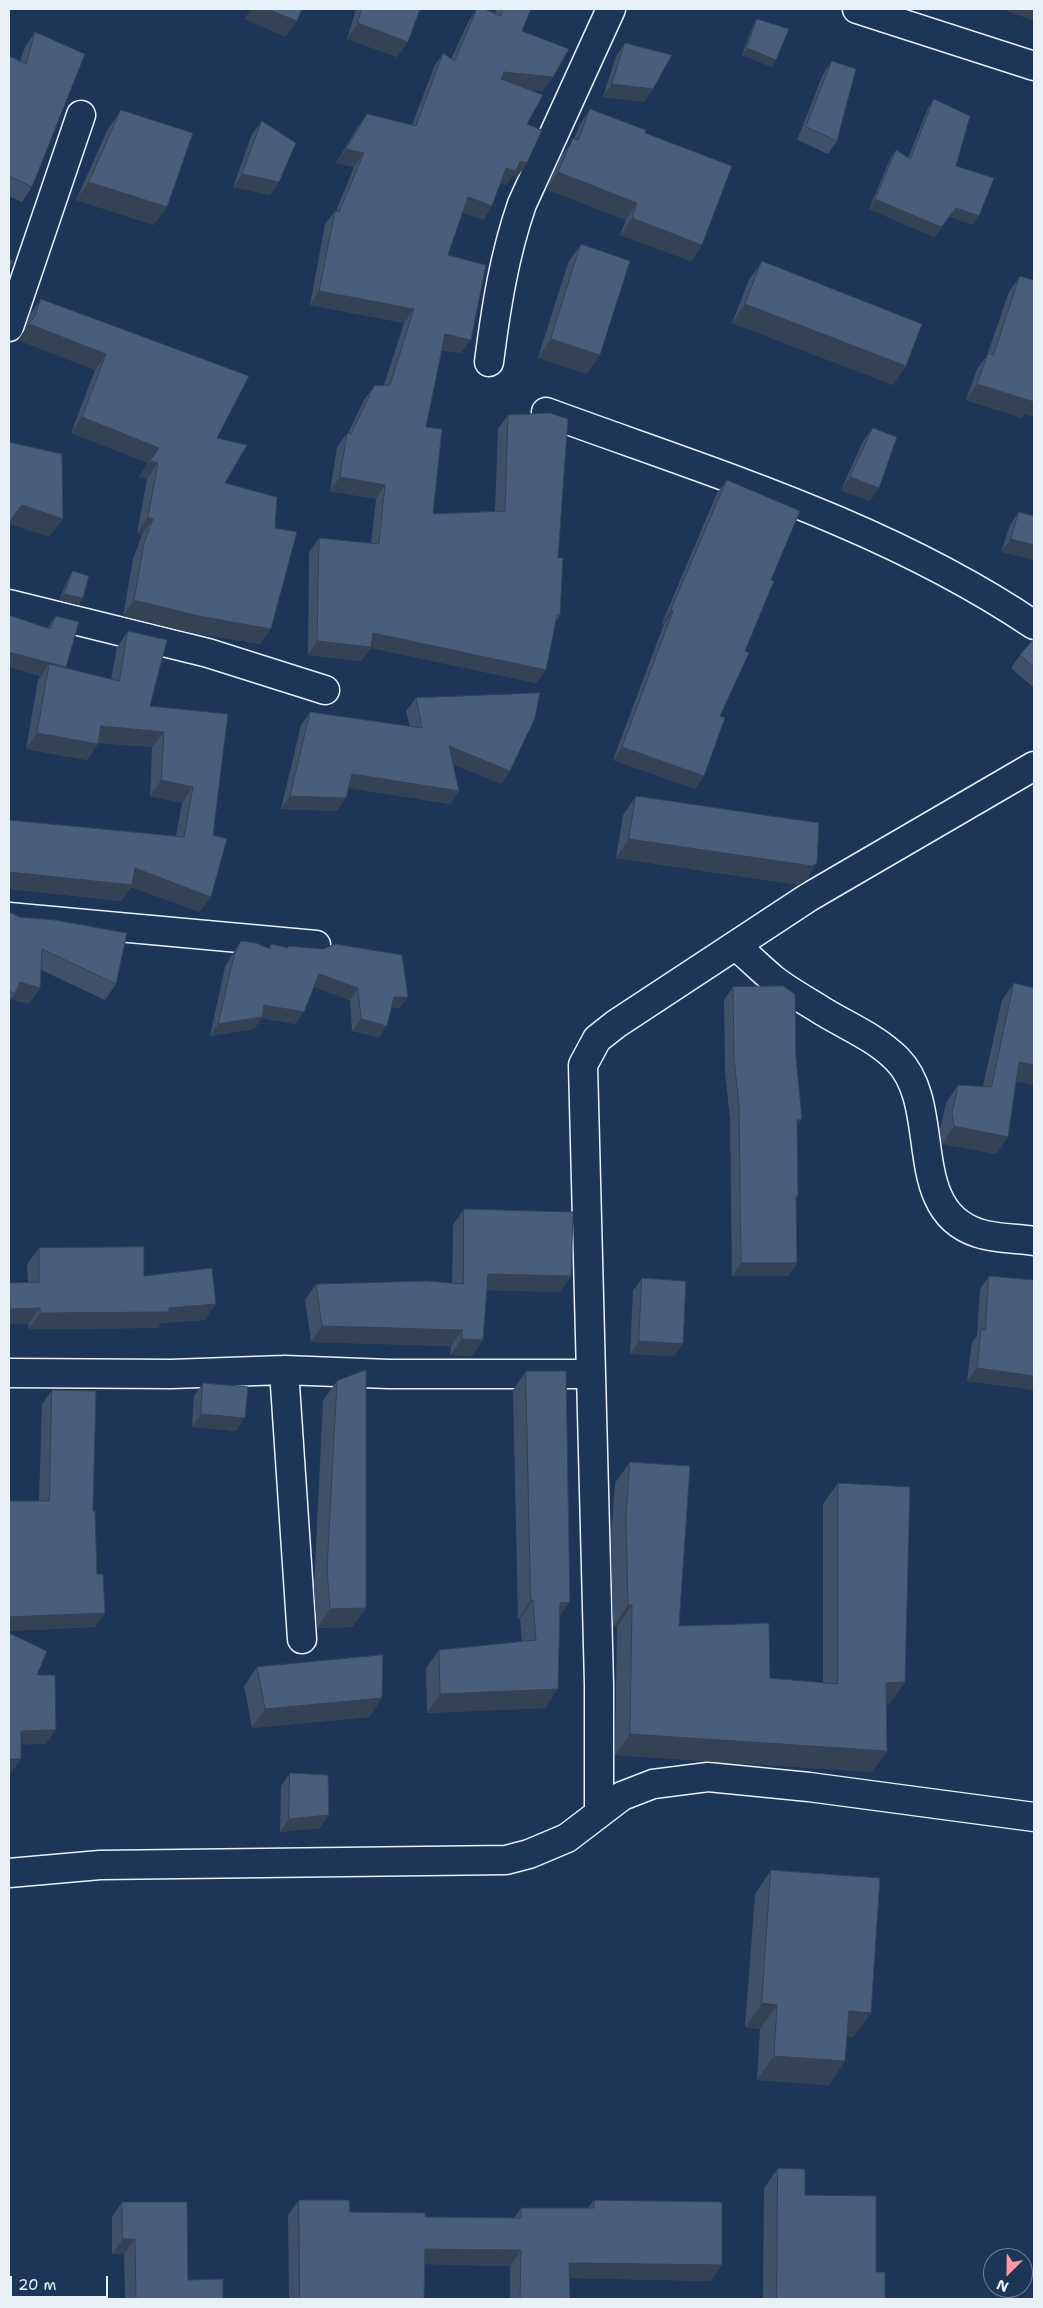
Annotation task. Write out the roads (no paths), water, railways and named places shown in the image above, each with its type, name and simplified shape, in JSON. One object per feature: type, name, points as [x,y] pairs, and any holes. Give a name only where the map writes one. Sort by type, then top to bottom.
[{"type":"street","points":[[489,362],[497,296],[512,233],[522,204],[611,9]]},
{"type":"street","points":[[857,9],[1034,66]]},
{"type":"street","points":[[9,327],[81,115]]},
{"type":"street","points":[[546,412],[805,507],[864,531],[998,601],[1034,625]]},
{"type":"street","points":[[9,604],[208,654],[325,690]]},
{"type":"street","points":[[599,1812],[599,1684],[583,1065],[597,1039],[616,1024],[808,897],[1034,766]]},
{"type":"street","points":[[9,917],[316,945]]},
{"type":"street","points":[[736,946],[774,980],[862,1033],[899,1060],[913,1083],[923,1118],[931,1173],[946,1213],[961,1225],[978,1234],[1034,1241]]},
{"type":"street","points":[[9,1373],[171,1374],[284,1370],[398,1374],[591,1374]]},
{"type":"street","points":[[284,1370],[302,1638]]},
{"type":"street","points":[[9,1873],[100,1865],[506,1860],[529,1854],[567,1838],[622,1796],[653,1784],[708,1777],[808,1787],[1034,1817]]}]
